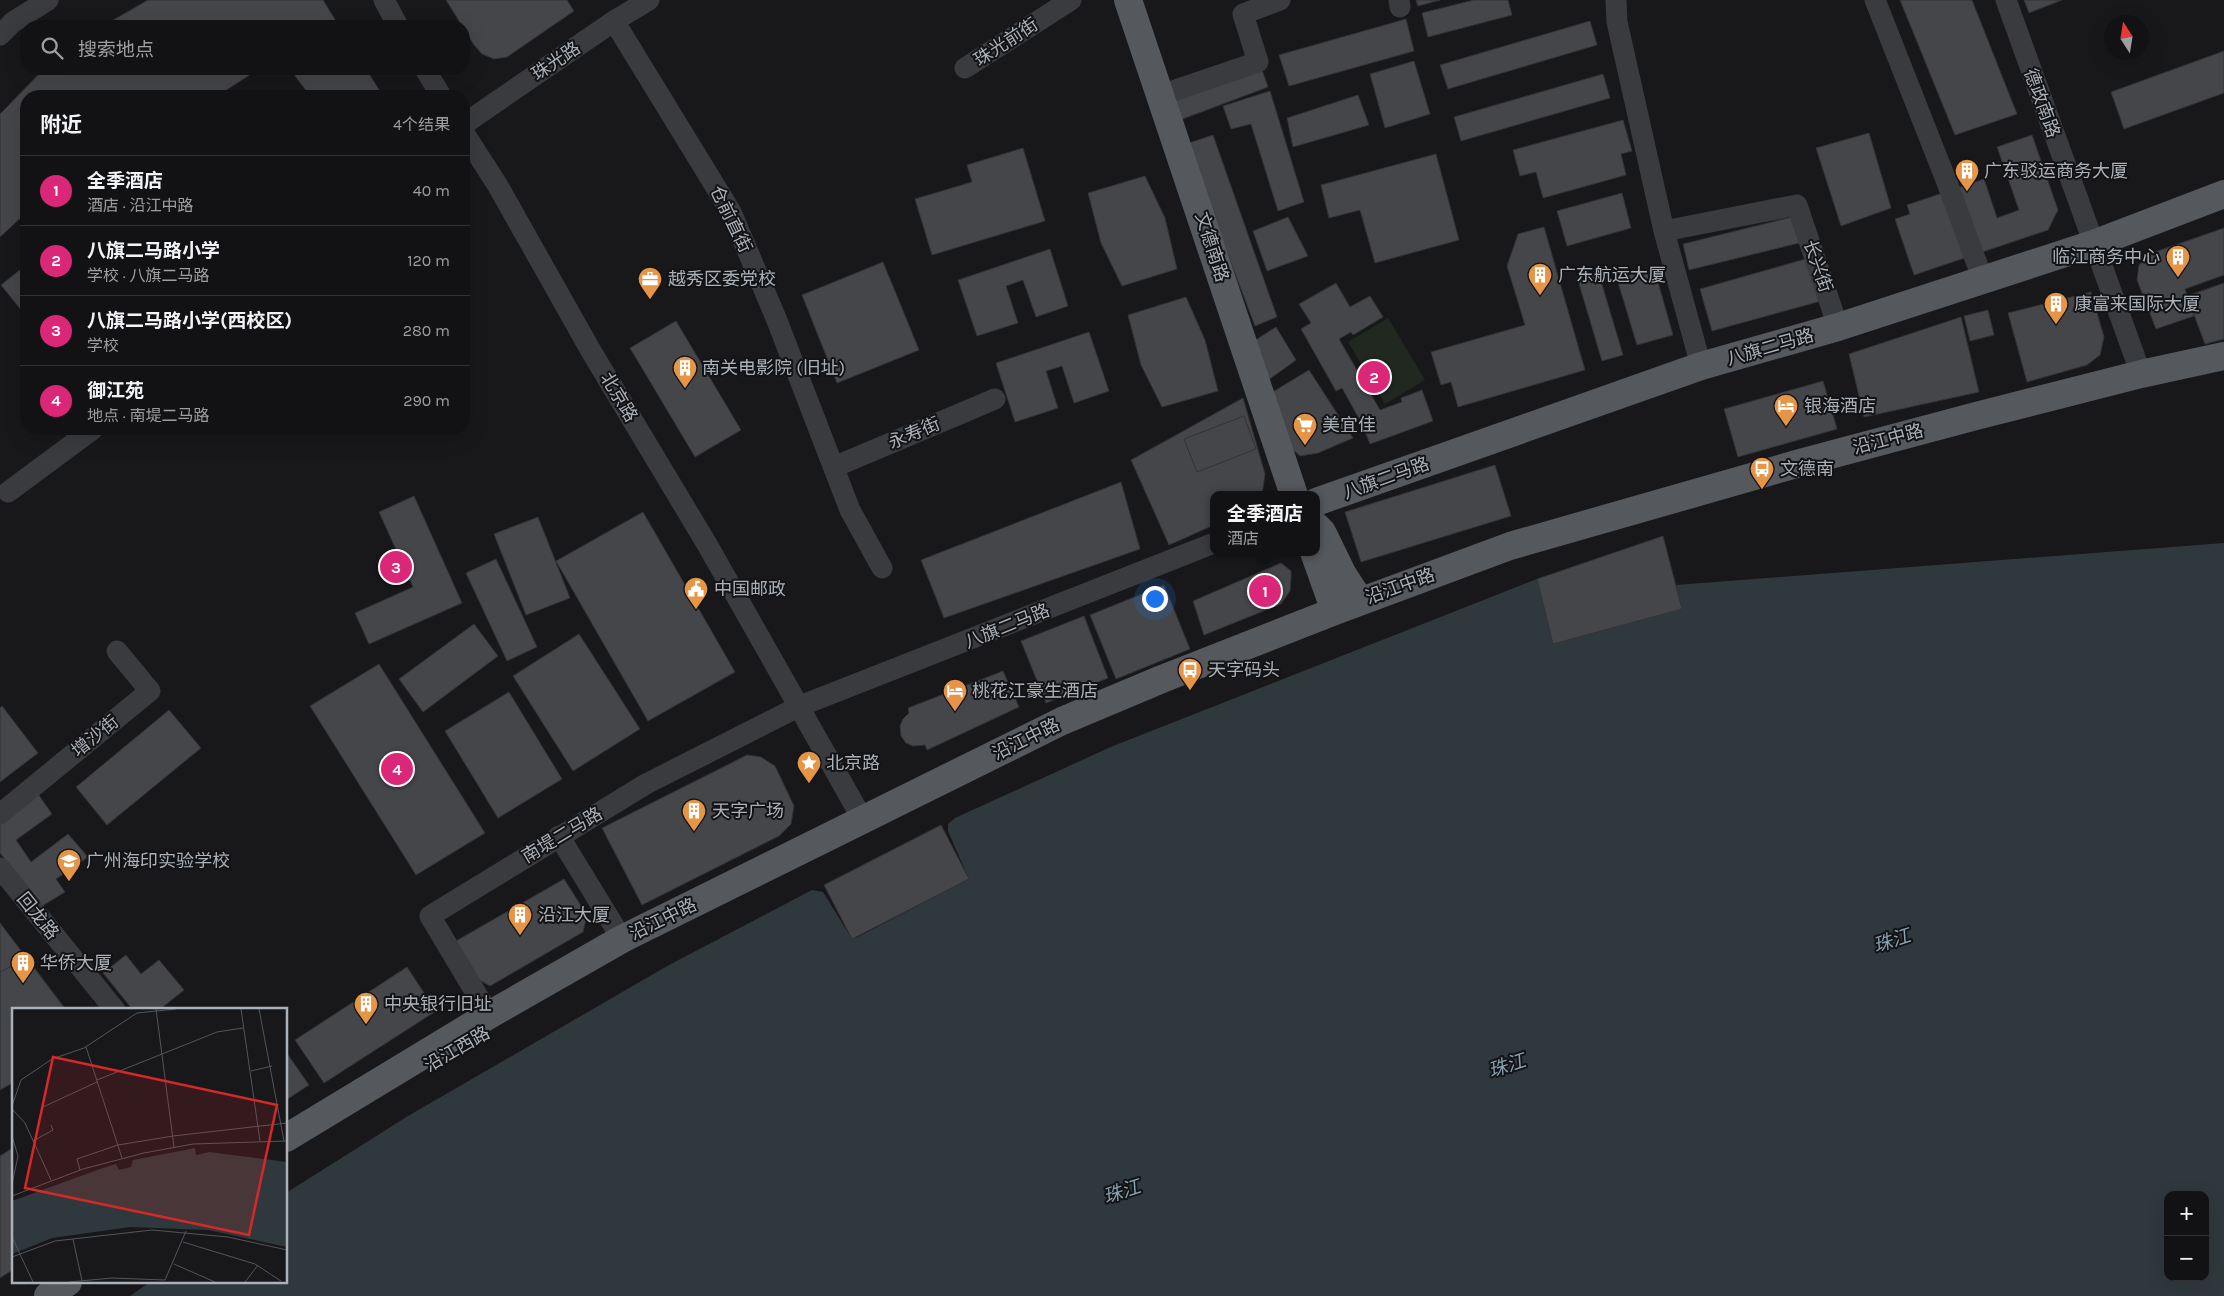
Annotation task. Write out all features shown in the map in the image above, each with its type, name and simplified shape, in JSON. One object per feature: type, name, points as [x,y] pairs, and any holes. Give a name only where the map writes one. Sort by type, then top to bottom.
[{"type":"main road","name":"文德南路","points":[[1128,0],[1293,491]]},
{"type":"main road","name":"八旗二马路","points":[[1320,501],[1701,366],[1838,327],[2093,244],[2224,194]]},
{"type":"main road","name":"沿江中路","points":[[626,945],[863,820],[1062,721],[1360,601],[1510,546],[1800,463],[2141,374],[2224,356]]},
{"type":"main road","points":[[1320,530],[1342,573],[1360,601]]},
{"type":"main road","points":[[1315,556],[1334,611]]},
{"type":"main road","name":"沿江西路","points":[[288,1137],[489,1015],[626,945]]},
{"type":"main road","name":"沿江西路","points":[[288,1151],[499,1025],[626,945]]},
{"type":"main road","points":[[48,1296],[65,1284]]},
{"type":"main road","points":[[70,1296],[87,1284]]},
{"type":"street","points":[[0,15],[22,0]]},
{"type":"street","points":[[0,35],[13,22],[48,0]]},
{"type":"street","points":[[384,0],[395,20]]},
{"type":"street","name":"珠光路","points":[[470,120],[649,0]]},
{"type":"street","name":"珠光前街","points":[[965,68],[1072,0]]},
{"type":"street","points":[[1161,95],[1258,62],[1244,14],[1280,0]]},
{"type":"street","points":[[1616,0],[1617,22],[1664,231],[1701,366]]},
{"type":"street","points":[[1875,0],[1948,184],[1983,280]]},
{"type":"street","name":"德政南路","points":[[2006,0],[2141,374]]},
{"type":"street","name":"仓前直街","points":[[614,22],[731,212],[850,510],[882,568]]},
{"type":"street","points":[[428,75],[437,90]]},
{"type":"street","name":"北京路","points":[[470,151],[800,706],[863,820]]},
{"type":"street","name":"长兴街","points":[[1664,231],[1797,204],[1838,327]]},
{"type":"street","name":"永寿街","points":[[834,467],[995,399]]},
{"type":"street","points":[[8,492],[85,435]]},
{"type":"street","name":"八旗二马路","points":[[800,706],[1210,545]]},
{"type":"street","name":"增沙街","points":[[0,814],[150,691],[117,651]]},
{"type":"street","name":"南堤二马路","points":[[489,1015],[430,916],[646,784],[800,706]]},
{"type":"street","points":[[559,836],[626,945]]},
{"type":"street","name":"回龙路","points":[[0,868],[113,1008]]},
{"type":"shaded area","points":[[1388,318],[1425,380],[1385,404],[1348,342]]},
{"type":"water","name":"珠江","points":[[2224,543],[2224,1296],[130,1296],[147,1284],[288,1284],[288,1192],[408,1116],[669,965],[812,890],[823,892],[852,939],[969,879],[948,831],[948,824],[955,818],[1113,746],[1537,579],[1553,643],[1681,608],[1676,585]]},
{"type":"building","points":[[148,0],[323,0],[335,20],[113,20]]},
{"type":"building","points":[[446,0],[567,0],[574,11],[507,57],[494,59],[482,54],[470,39],[470,20],[458,20]]},
{"type":"building","points":[[1416,0],[1440,0],[1418,6]]},
{"type":"building","points":[[1474,0],[1508,0],[1512,15],[1428,37],[1422,13]]},
{"type":"building","points":[[1900,0],[1972,0],[2017,114],[1955,135]]},
{"type":"building","points":[[2024,0],[2062,0],[2029,13]]},
{"type":"building","points":[[1406,19],[1414,51],[1289,86],[1279,55]]},
{"type":"building","points":[[1590,21],[1597,45],[1448,89],[1440,65]]},
{"type":"building","points":[[2224,51],[2224,93],[2124,129],[2111,92]]},
{"type":"building","points":[[1414,61],[1430,114],[1385,128],[1370,74]]},
{"type":"building","points":[[1260,64],[1268,87],[1180,120],[1171,97]]},
{"type":"building","points":[[1603,74],[1610,98],[1461,141],[1454,117]]},
{"type":"building","points":[[38,75],[250,75],[226,90],[23,90]]},
{"type":"building","points":[[294,75],[370,75],[379,90],[306,90]]},
{"type":"building","points":[[1270,91],[1304,202],[1278,211],[1251,124],[1231,129],[1223,106]]},
{"type":"building","points":[[20,94],[20,219],[0,237],[0,114]]},
{"type":"building","points":[[1358,95],[1369,125],[1293,147],[1287,118]]},
{"type":"building","points":[[1623,120],[1632,151],[1621,154],[1626,175],[1543,198],[1536,172],[1520,176],[1513,150]]},
{"type":"building","points":[[1869,133],[1891,208],[1841,226],[1816,148]]},
{"type":"building","points":[[1213,135],[1277,317],[1255,326],[1186,144]]},
{"type":"building","name":"广东驳运商务大厦","points":[[2032,135],[2058,210],[2048,230],[1914,275],[1895,219],[1910,214],[1907,205],[1984,179],[1997,218],[2019,210],[1997,147]]},
{"type":"building","points":[[1023,148],[1045,221],[932,255],[915,199],[972,182],[967,165]]},
{"type":"building","points":[[1436,154],[1459,240],[1375,263],[1360,210],[1329,218],[1321,185]]},
{"type":"building","points":[[1145,176],[1165,218],[1177,269],[1122,286],[1101,243],[1088,193]]},
{"type":"building","points":[[1622,193],[1631,228],[1567,246],[1557,211]]},
{"type":"building","points":[[1796,216],[1803,242],[1689,270],[1683,244]]},
{"type":"building","points":[[1288,217],[1308,256],[1267,271],[1253,231]]},
{"type":"building","name":"广东航运大厦","points":[[1544,227],[1585,370],[1458,407],[1451,382],[1441,385],[1431,352],[1525,325],[1507,266],[1518,234]]},
{"type":"building","name":"临江商务中心","points":[[2224,228],[2224,275],[2185,289],[2194,316],[2156,329],[2137,280],[2139,265],[2155,252]]},
{"type":"building","points":[[1050,249],[1068,306],[1036,317],[1023,280],[1006,286],[1018,323],[977,336],[958,280]]},
{"type":"building","points":[[1809,258],[1821,301],[1712,331],[1700,289]]},
{"type":"building","points":[[883,262],[919,350],[837,383],[802,295]]},
{"type":"building","points":[[1654,268],[1673,335],[1637,345],[1617,279]]},
{"type":"building","points":[[20,270],[20,309],[1,285]]},
{"type":"building","points":[[1598,271],[1623,355],[1602,361],[1577,277]]},
{"type":"building","points":[[1336,283],[1350,307],[1370,296],[1383,317],[1353,335],[1351,332],[1339,339],[1380,410],[1402,402],[1401,398],[1422,390],[1433,421],[1370,444],[1362,424],[1342,388],[1336,391],[1301,329],[1311,323],[1299,304]]},
{"type":"building","points":[[2224,283],[2224,339],[2205,344],[2187,296]]},
{"type":"building","name":"康富来国际大厦","points":[[2091,292],[2104,337],[2100,355],[2087,365],[2027,382],[2008,313]]},
{"type":"building","points":[[1186,297],[1205,340],[1218,391],[1162,407],[1141,365],[1128,315]]},
{"type":"building","points":[[1988,310],[1994,335],[1970,341],[1964,316]]},
{"type":"building","points":[[1961,317],[1979,392],[1864,417],[1849,354]]},
{"type":"building","name":"南关电影院 (旧址)","points":[[676,321],[741,430],[695,457],[630,348]]},
{"type":"building","points":[[1276,327],[1296,360],[1267,381],[1251,343]]},
{"type":"building","points":[[1089,332],[1109,391],[1074,403],[1062,366],[1046,371],[1058,408],[1015,422],[996,363]]},
{"type":"building","points":[[1309,370],[1353,438],[1318,453],[1300,456],[1286,444],[1271,393]]},
{"type":"building","points":[[1823,381],[1837,429],[1738,457],[1724,409]]},
{"type":"building","points":[[1243,398],[1265,474],[1263,491],[1210,491],[1210,527],[1169,545],[1131,460]]},
{"type":"building","points":[[1244,416],[1256,449],[1197,472],[1184,439]]},
{"type":"building","points":[[1495,465],[1511,516],[1361,562],[1345,512]]},
{"type":"building","points":[[1121,482],[1140,549],[944,618],[921,560]]},
{"type":"building","points":[[414,496],[462,603],[369,644],[355,613],[413,587],[379,512]]},
{"type":"building","points":[[643,512],[735,672],[648,721],[556,561]]},
{"type":"building","points":[[538,517],[570,598],[526,615],[494,534]]},
{"type":"building","points":[[1663,536],[1682,609],[1553,644],[1537,579]]},
{"type":"building","points":[[496,559],[537,647],[507,661],[466,573]]},
{"type":"building","points":[[1281,563],[1291,571],[1291,578],[1290,591],[1281,604],[1204,635],[1193,601]]},
{"type":"building","points":[[1164,585],[1190,649],[1116,679],[1090,615]]},
{"type":"building","points":[[1084,616],[1108,678],[1046,703],[1021,641]]},
{"type":"building","points":[[474,624],[498,656],[423,712],[399,679]]},
{"type":"building","points":[[579,634],[640,729],[573,771],[513,676]]},
{"type":"building","points":[[379,664],[485,833],[416,875],[310,706]]},
{"type":"building","points":[[1003,671],[1019,707],[927,750],[925,745],[913,746],[906,743],[901,736],[900,726],[903,719],[909,713],[908,708]]},
{"type":"building","points":[[509,692],[562,779],[498,818],[445,731]]},
{"type":"building","points":[[2,706],[38,753],[0,782],[0,708]]},
{"type":"building","points":[[169,710],[201,748],[107,825],[76,787]]},
{"type":"building","name":"天字广场","points":[[747,755],[761,757],[775,766],[794,806],[791,824],[779,836],[642,905],[602,828]]},
{"type":"building","points":[[38,794],[52,814],[16,840],[31,862],[68,834],[88,857],[56,879],[65,892],[42,906],[0,853],[0,822]]},
{"type":"building","points":[[941,825],[969,879],[852,939],[824,885]]},
{"type":"building","name":"沿江大厦","points":[[564,879],[587,915],[583,932],[490,986],[476,978],[456,941]]},
{"type":"building","name":"华侨大厦","points":[[0,923],[64,1008],[12,1008],[12,1083],[0,1090]]},
{"type":"building","points":[[126,955],[141,974],[159,960],[184,990],[162,1008],[131,1008],[103,973]]},
{"type":"building","name":"华侨大厦","points":[[27,958],[64,1008],[12,1008],[12,1083],[0,1090],[0,972]]},
{"type":"building","name":"中央银行旧址","points":[[407,967],[436,1011],[324,1083],[295,1040]]},
{"type":"building","points":[[288,1055],[309,1085],[288,1099]]},
{"type":"building","points":[[12,1148],[12,1270],[0,1278],[0,1156]]},
{"type":"place","name":"广东驳运商务大厦","points":[[1967,192]]},
{"type":"place","name":"临江商务中心","points":[[2178,278]]},
{"type":"place","name":"广东航运大厦","points":[[1540,296]]},
{"type":"place","name":"越秀区委党校","points":[[650,300]]},
{"type":"place","name":"康富来国际大厦","points":[[2056,325]]},
{"type":"place","name":"八旗二马路小学","points":[[1374,377]]},
{"type":"place","name":"南关电影院 (旧址)","points":[[685,389]]},
{"type":"place","name":"银海酒店","points":[[1786,427]]},
{"type":"place","name":"美宜佳","points":[[1305,446]]},
{"type":"place","name":"文德南","points":[[1762,490]]},
{"type":"place","name":"八旗二马路小学(西校区)","points":[[396,567]]},
{"type":"place","name":"全季酒店","points":[[1265,591]]},
{"type":"place","name":"中国邮政","points":[[696,610]]},
{"type":"place","name":"天字码头","points":[[1190,691]]},
{"type":"place","name":"桃花江豪生酒店","points":[[955,712]]},
{"type":"place","name":"御江苑","points":[[397,769]]},
{"type":"place","name":"北京路","points":[[809,784]]},
{"type":"place","name":"天字广场","points":[[694,832]]},
{"type":"place","name":"广州海印实验学校","points":[[69,882]]},
{"type":"place","name":"沿江大厦","points":[[520,936]]},
{"type":"place","name":"华侨大厦","points":[[23,984]]},
{"type":"place","name":"中央银行旧址","points":[[366,1025]]}]
